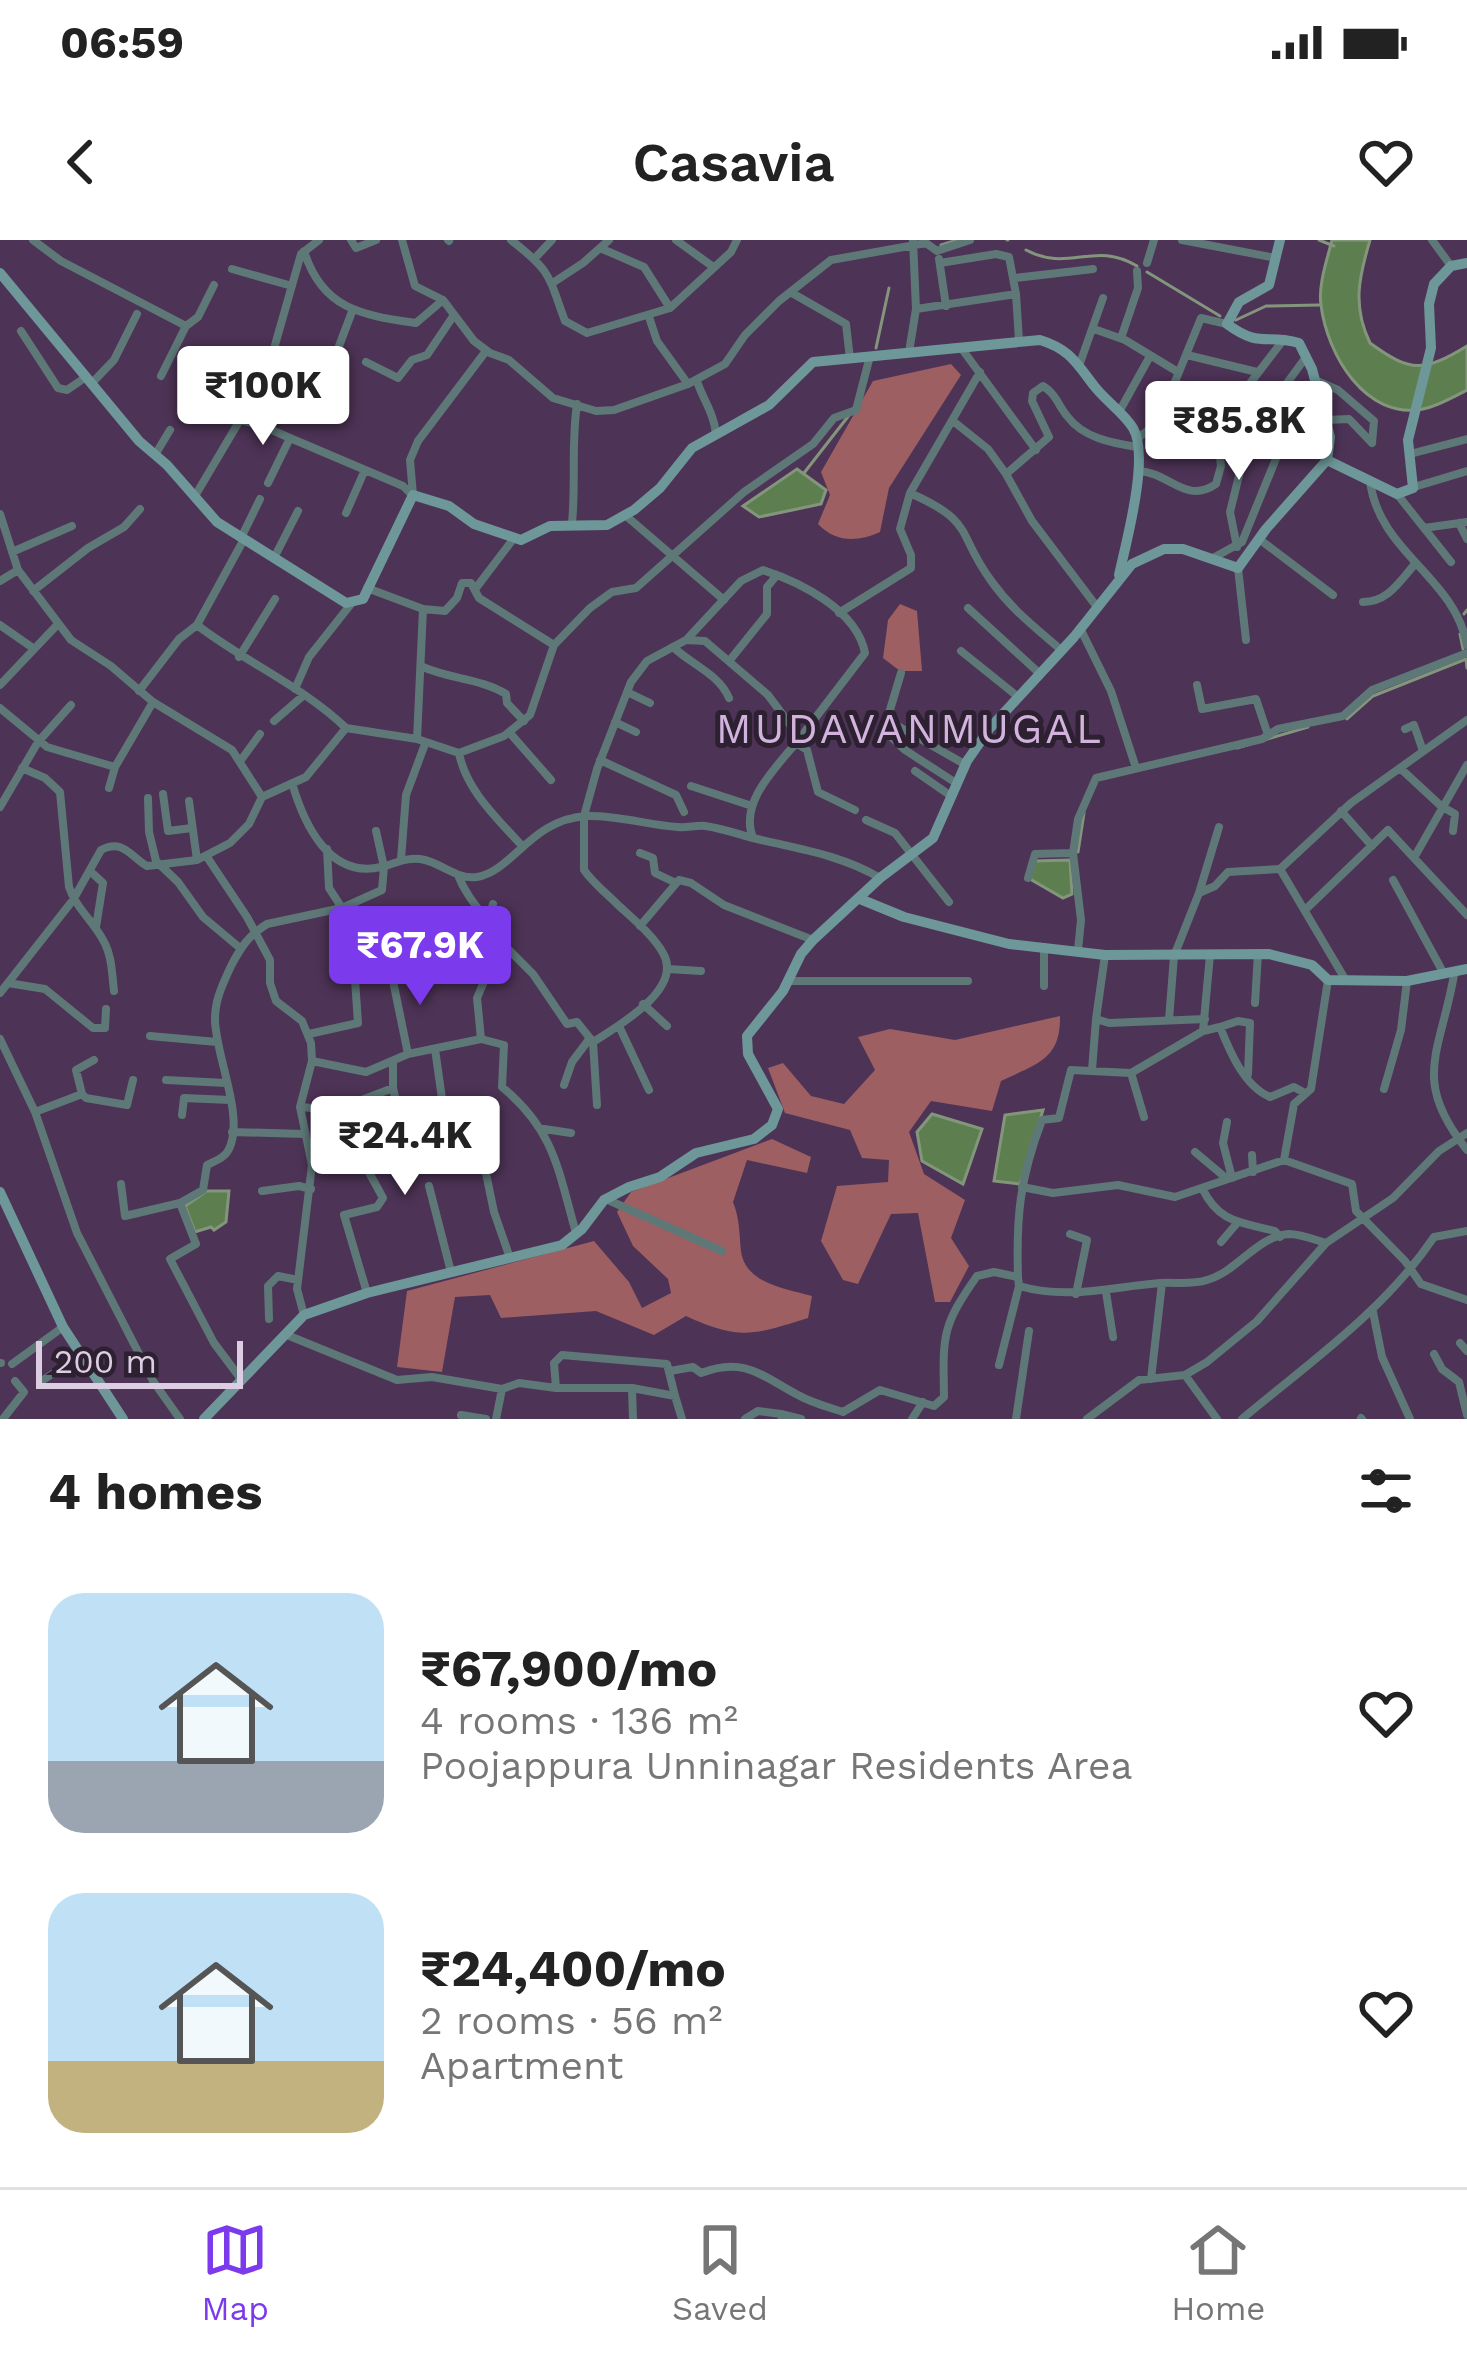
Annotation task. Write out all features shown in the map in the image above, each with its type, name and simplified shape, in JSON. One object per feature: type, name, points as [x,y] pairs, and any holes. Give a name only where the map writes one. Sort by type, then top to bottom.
[{"type":"street","points":[[33,240],[61,261],[186,326]]},
{"type":"street","points":[[319,240],[304,251],[271,355],[274,362],[324,386],[353,309]]},
{"type":"street","points":[[351,240],[356,248],[376,240]]},
{"type":"street","points":[[402,240],[416,286],[443,300],[486,350],[509,360],[553,398],[596,411],[614,410],[692,382],[734,356],[745,335],[831,260],[926,243],[937,251],[946,306]]},
{"type":"street","points":[[511,240],[536,257],[554,282],[565,321],[587,333],[670,308],[731,252],[737,240]]},
{"type":"street","points":[[536,257],[552,240]]},
{"type":"street","points":[[554,282],[609,240]]},
{"type":"street","points":[[676,240],[712,266]]},
{"type":"street","points":[[937,251],[970,240]]},
{"type":"street","points":[[1147,263],[1151,240]]},
{"type":"street","points":[[1182,240],[1277,259]]},
{"type":"street","points":[[1226,324],[1238,302],[1269,285],[1280,240]]},
{"type":"street","points":[[1432,240],[1451,266]]},
{"type":"street","points":[[909,353],[916,309],[912,244]]},
{"type":"street","points":[[600,248],[644,267],[670,308]]},
{"type":"street","points":[[304,251],[321,290],[353,309],[416,323],[443,300]]},
{"type":"street","points":[[940,263],[1004,255],[1011,259],[1019,341]]},
{"type":"street","points":[[1413,488],[1408,440],[1431,348],[1429,304],[1434,284],[1451,266],[1467,263]]},
{"type":"street","points":[[232,269],[292,286]]},
{"type":"street","points":[[1015,278],[1094,269]]},
{"type":"street","points":[[1120,338],[1138,288],[1137,271]]},
{"type":"street","points":[[0,273],[139,441],[195,498],[241,540],[351,604],[359,603],[412,495],[410,460],[418,441],[486,350]]},
{"type":"street","points":[[161,376],[214,285]]},
{"type":"street","points":[[792,292],[847,324],[850,361]]},
{"type":"street","points":[[916,309],[1016,294]]},
{"type":"street","points":[[1080,363],[1103,298]]},
{"type":"street","points":[[21,331],[58,388],[68,390],[114,360],[137,314]]},
{"type":"street","points":[[366,362],[398,378],[412,360],[427,355],[454,315]]},
{"type":"street","points":[[650,317],[657,341],[713,416],[716,434]]},
{"type":"street","points":[[1158,422],[1201,318],[1226,324],[1256,341],[1299,343],[1306,357],[1330,437],[1327,460],[1238,568],[1246,640]]},
{"type":"street","points":[[1094,328],[1178,372]]},
{"type":"street","points":[[1238,400],[1284,339]]},
{"type":"street","points":[[195,498],[240,420],[403,486],[412,495],[449,506],[474,524],[526,541],[550,526],[594,527],[626,515],[660,488],[692,448],[769,405],[813,362],[1040,340],[1080,363],[1134,428],[1138,491],[1118,578]]},
{"type":"street","points":[[962,349],[1036,450]]},
{"type":"street","points":[[1187,355],[1257,371]]},
{"type":"street","points":[[197,625],[239,657],[305,694],[346,728],[459,753],[524,721],[538,698],[554,645],[590,608],[612,592],[636,588],[744,492],[813,444],[834,418],[856,410],[870,356]]},
{"type":"street","points":[[1268,409],[1306,357]]},
{"type":"street","points":[[1118,413],[1149,358]]},
{"type":"street","points":[[263,426],[289,369]]},
{"type":"street","points":[[839,613],[911,568],[900,529],[910,493],[980,372]]},
{"type":"street","points":[[1315,380],[1338,390],[1374,421],[1372,442],[1349,419],[1326,420]]},
{"type":"street","points":[[1006,474],[1049,434],[1032,401],[1033,393],[1043,386],[1079,428],[1098,439],[1137,443]]},
{"type":"street","points":[[1213,558],[1237,547],[1261,502],[1285,439],[1320,394]]},
{"type":"street","points":[[1137,443],[1158,422],[1208,402],[1238,400],[1275,414],[1285,439]]},
{"type":"street","points":[[572,523],[577,404]]},
{"type":"street","points":[[952,422],[988,449],[1032,521],[1097,607]]},
{"type":"street","points":[[1136,471],[1159,474],[1187,493],[1216,484],[1219,448],[1188,440],[1158,422]]},
{"type":"street","points":[[155,455],[170,430]]},
{"type":"street","points":[[1237,547],[1230,512],[1249,435]]},
{"type":"street","points":[[268,483],[290,438]]},
{"type":"street","points":[[1409,454],[1467,439]]},
{"type":"street","points":[[1327,460],[1397,494],[1450,562]]},
{"type":"street","points":[[1397,494],[1467,471]]},
{"type":"street","points":[[346,513],[364,472]]},
{"type":"street","points":[[1078,950],[1081,920],[1072,853],[1078,819],[1096,778],[1343,716],[1372,690],[1467,649],[1463,625],[1445,594],[1379,521],[1370,482]]},
{"type":"street","points":[[910,493],[941,506],[965,530],[992,582],[1018,615],[1061,650]]},
{"type":"street","points":[[139,691],[178,639],[197,625],[260,499]]},
{"type":"street","points":[[33,591],[124,527],[140,509]]},
{"type":"street","points":[[273,559],[298,511]]},
{"type":"street","points":[[0,514],[18,571],[71,640],[152,702],[217,740],[241,760],[262,797]]},
{"type":"street","points":[[626,515],[724,599]]},
{"type":"street","points":[[1424,528],[1463,522],[1467,538]]},
{"type":"street","points":[[11,552],[71,526]]},
{"type":"street","points":[[475,589],[514,538]]},
{"type":"street","points":[[1259,539],[1334,595]]},
{"type":"street","points":[[204,1419],[304,1316],[367,1293],[562,1245],[607,1199],[660,1177],[696,1153],[754,1139],[772,1125],[778,1109],[748,1054],[747,1036],[813,940],[940,828],[965,765],[1017,696],[1132,564],[1164,550],[1190,550],[1238,568]]},
{"type":"street","points":[[1363,602],[1385,597],[1415,564]]},
{"type":"street","points":[[564,1085],[572,1062],[592,1040],[619,1026],[658,990],[668,969],[662,950],[584,870],[584,816],[600,760],[627,692],[647,661],[686,640],[741,581],[763,570],[800,582],[839,613],[861,638],[865,653],[752,806],[748,824],[753,838]]},
{"type":"street","points":[[0,580],[18,571]]},
{"type":"street","points":[[730,660],[767,614],[767,587],[777,574]]},
{"type":"street","points":[[367,588],[423,609],[446,611],[462,583],[471,583],[479,598],[554,645]]},
{"type":"street","points":[[239,657],[275,599]]},
{"type":"street","points":[[295,689],[309,657],[351,604]]},
{"type":"street","points":[[968,608],[1039,673]]},
{"type":"street","points":[[401,859],[406,795],[421,742],[423,609]]},
{"type":"street","points":[[0,685],[58,624]]},
{"type":"street","points":[[0,625],[33,648]]},
{"type":"street","points":[[1080,628],[1111,691],[1136,768]]},
{"type":"street","points":[[686,640],[705,640],[783,710],[807,750],[818,792],[855,810]]},
{"type":"street","points":[[673,647],[689,663],[722,681],[729,698]]},
{"type":"street","points":[[961,651],[1017,696]]},
{"type":"street","points":[[423,667],[449,678],[491,685],[506,694],[507,703],[524,721]]},
{"type":"street","points":[[901,673],[884,730],[934,771],[958,784]]},
{"type":"street","points":[[1197,685],[1202,709],[1256,699],[1268,735]]},
{"type":"street","points":[[627,692],[650,703]]},
{"type":"street","points":[[274,721],[305,694]]},
{"type":"street","points":[[110,788],[115,766],[152,702]]},
{"type":"street","points":[[1,801],[38,742],[70,705]]},
{"type":"street","points":[[0,707],[38,742],[115,766]]},
{"type":"street","points":[[1199,892],[1215,886],[1228,872],[1280,869],[1341,811],[1467,720]]},
{"type":"street","points":[[615,722],[636,732]]},
{"type":"street","points":[[896,724],[965,765]]},
{"type":"street","points":[[1405,729],[1414,725],[1423,752]]},
{"type":"street","points":[[4,988],[73,900],[101,850],[109,846],[127,849],[142,865],[202,859],[230,843],[249,824],[262,797],[306,777],[346,728]]},
{"type":"street","points":[[509,732],[551,780]]},
{"type":"street","points":[[241,760],[260,734]]},
{"type":"street","points":[[459,753],[474,788],[521,846]]},
{"type":"street","points":[[600,760],[676,795],[684,812]]},
{"type":"street","points":[[1415,856],[1467,764]]},
{"type":"street","points":[[22,768],[45,778],[60,792],[73,900],[108,951],[114,991]]},
{"type":"street","points":[[1400,768],[1455,814],[1453,831]]},
{"type":"street","points":[[915,771],[953,797]]},
{"type":"street","points":[[292,783],[302,817],[327,849],[356,869],[384,867],[401,859],[425,860],[476,877],[493,869],[539,830],[584,816],[703,826],[848,862],[880,878]]},
{"type":"street","points":[[691,786],[752,806]]},
{"type":"street","points":[[163,794],[168,831],[192,828]]},
{"type":"street","points":[[148,798],[149,832],[159,864],[203,916],[240,949]]},
{"type":"street","points":[[189,801],[202,859],[270,960],[270,983],[277,1000],[302,1021],[309,1034],[312,1060],[300,1107],[310,1151],[311,1189],[298,1280],[304,1316]]},
{"type":"street","points":[[1341,811],[1372,845]]},
{"type":"street","points":[[866,820],[895,832],[949,902]]},
{"type":"street","points":[[1169,1020],[1174,956],[1219,827]]},
{"type":"street","points":[[1305,910],[1388,830],[1467,916]]},
{"type":"street","points":[[121,1184],[125,1216],[179,1203],[203,1190],[207,1165],[230,1149],[230,1100],[217,1042],[216,1001],[240,949],[267,924],[342,908],[382,890],[384,867],[376,831]]},
{"type":"street","points":[[327,849],[329,888],[342,908]]},
{"type":"street","points":[[640,853],[653,858],[655,873],[676,883],[691,883],[724,905],[813,940]]},
{"type":"street","points":[[1028,878],[1035,854],[1072,853]]},
{"type":"street","points":[[1280,869],[1345,979]]},
{"type":"street","points":[[90,871],[103,883],[96,928]]},
{"type":"street","points":[[458,874],[501,941],[477,998],[481,1039]]},
{"type":"street","points":[[1393,880],[1449,975],[1432,1084],[1436,1106],[1462,1136],[1467,1150]]},
{"type":"street","points":[[640,926],[676,883]]},
{"type":"street","points":[[860,899],[1009,944],[1105,955],[1258,953],[1312,965],[1328,980],[1407,981],[1467,969]]},
{"type":"street","points":[[487,925],[493,904]]},
{"type":"street","points":[[501,941],[533,974],[559,1016],[567,1024],[577,1022],[592,1040],[597,1105]]},
{"type":"street","points":[[1044,947],[1044,986]]},
{"type":"street","points":[[1255,1003],[1258,953]]},
{"type":"street","points":[[1203,1031],[1210,954]]},
{"type":"street","points":[[1092,1070],[1105,955]]},
{"type":"street","points":[[309,1034],[358,1022],[354,964]]},
{"type":"street","points":[[668,969],[701,971]]},
{"type":"street","points":[[0,971],[4,988]]},
{"type":"street","points":[[391,971],[409,1054]]},
{"type":"street","points":[[1284,1160],[1289,1119],[1303,1092],[1311,1089],[1328,980]]},
{"type":"street","points":[[788,981],[968,982]]},
{"type":"street","points":[[1384,1089],[1401,1030],[1407,981]]},
{"type":"street","points":[[4,988],[45,989],[93,1028],[105,1028],[106,1009]]},
{"type":"street","points":[[643,1004],[667,1026]]},
{"type":"street","points":[[1096,1018],[1109,1023],[1205,1018]]},
{"type":"street","points":[[998,1365],[1019,1281],[1016,1215],[1022,1187],[1042,1120],[1060,1115],[1069,1072],[1131,1073],[1203,1031],[1238,1021],[1250,1023],[1247,1076]]},
{"type":"street","points":[[619,1026],[650,1090]]},
{"type":"street","points":[[1220,1027],[1254,1089],[1264,1096],[1294,1087],[1303,1092]]},
{"type":"street","points":[[150,1036],[217,1042]]},
{"type":"street","points":[[0,1039],[35,1112],[76,1233],[153,1381],[180,1419]]},
{"type":"street","points":[[312,1060],[366,1072],[409,1054],[481,1039],[504,1046],[502,1087],[543,1129],[575,1233]]},
{"type":"street","points":[[435,1049],[448,1142],[478,1135],[494,1212],[510,1258]]},
{"type":"street","points":[[94,1060],[76,1070],[86,1098],[127,1105],[133,1081]]},
{"type":"street","points":[[393,1061],[402,1128]]},
{"type":"street","points":[[1131,1073],[1144,1117]]},
{"type":"street","points":[[166,1080],[226,1083]]},
{"type":"street","points":[[300,1107],[335,1111],[393,1088]]},
{"type":"street","points":[[35,1112],[82,1094]]},
{"type":"street","points":[[182,1115],[184,1097],[230,1100]]},
{"type":"street","points":[[335,1111],[383,1198],[377,1207],[344,1215],[367,1293]]},
{"type":"street","points":[[1228,1122],[1223,1143],[1230,1179]]},
{"type":"street","points":[[543,1129],[571,1133]]},
{"type":"street","points":[[232,1132],[304,1134]]},
{"type":"street","points":[[1088,1419],[1139,1380],[1185,1375],[1257,1321],[1307,1260],[1462,1136]]},
{"type":"street","points":[[1195,1152],[1230,1179]]},
{"type":"street","points":[[1252,1155],[1252,1172]]},
{"type":"street","points":[[1022,1187],[1053,1193],[1118,1185],[1175,1197],[1284,1160],[1352,1184],[1355,1207],[1421,1284],[1467,1300]]},
{"type":"street","points":[[429,1186],[451,1274]]},
{"type":"street","points":[[1202,1188],[1213,1210],[1275,1231],[1280,1237]]},
{"type":"street","points":[[262,1191],[311,1189]]},
{"type":"street","points":[[607,1199],[722,1251]]},
{"type":"street","points":[[2,1200],[63,1327],[119,1417]]},
{"type":"street","points":[[179,1203],[196,1244],[170,1259],[172,1266],[214,1343],[242,1381]]},
{"type":"street","points":[[1221,1242],[1238,1222]]},
{"type":"street","points":[[1242,1419],[1373,1312],[1434,1237],[1467,1231]]},
{"type":"street","points":[[1070,1234],[1087,1240],[1076,1294]]},
{"type":"street","points":[[670,1371],[692,1367],[701,1373],[717,1365],[738,1366],[843,1412],[880,1390],[934,1406],[943,1400],[943,1336],[954,1308],[976,1276],[986,1272],[1058,1295],[1106,1292],[1204,1282],[1289,1234],[1326,1243]]},
{"type":"street","points":[[269,1319],[268,1286],[278,1276],[298,1280]]},
{"type":"street","points":[[1151,1379],[1162,1283]]},
{"type":"street","points":[[1106,1292],[1113,1337]]},
{"type":"street","points":[[1373,1312],[1382,1358],[1410,1419]]},
{"type":"street","points":[[4,1363],[63,1327]]},
{"type":"street","points":[[1016,1419],[1029,1331]]},
{"type":"street","points":[[287,1335],[397,1380],[432,1377],[502,1389],[519,1383],[632,1388],[675,1396]]},
{"type":"street","points":[[1434,1354],[1442,1369],[1459,1382],[1467,1415]]},
{"type":"street","points":[[40,1382],[81,1355]]},
{"type":"street","points":[[556,1388],[554,1363],[562,1355],[667,1364],[682,1419]]},
{"type":"street","points":[[1185,1375],[1217,1419]]},
{"type":"street","points":[[4,1418],[25,1392],[15,1381]]},
{"type":"street","points":[[632,1388],[633,1419]]},
{"type":"street","points":[[496,1419],[502,1389]]},
{"type":"street","points":[[912,1419],[923,1402]]},
{"type":"street","points":[[745,1419],[758,1412],[801,1418]]},
{"type":"street","points":[[461,1415],[486,1419]]},
{"type":"shaded area","points":[[1332,240],[1370,240],[1359,292],[1370,343],[1396,360],[1418,366],[1467,346],[1467,390],[1429,408],[1402,410],[1383,404],[1352,380],[1331,343],[1321,305]]},
{"type":"shaded area","points":[[951,364],[961,375],[889,488],[880,532],[848,539],[825,530],[818,524],[830,495],[821,472],[873,381]]},
{"type":"shaded area","points":[[797,469],[826,490],[821,504],[759,517],[743,506]]},
{"type":"shaded area","points":[[900,604],[917,611],[922,671],[900,671],[883,658],[888,620]]},
{"type":"shaded area","points":[[1070,860],[1072,894],[1063,898],[1030,879],[1034,861]]},
{"type":"shaded area","points":[[1060,1016],[1051,1051],[1035,1065],[1001,1081],[992,1111],[931,1101],[909,1132],[924,1174],[965,1200],[951,1238],[969,1266],[950,1302],[935,1302],[918,1213],[891,1214],[858,1284],[843,1280],[821,1241],[837,1186],[888,1182],[889,1160],[862,1158],[850,1130],[785,1113],[768,1068],[783,1063],[811,1096],[844,1104],[875,1070],[858,1037],[890,1029],[955,1040]]},
{"type":"shaded area","points":[[1043,1110],[1020,1184],[994,1181],[1005,1115]]},
{"type":"shaded area","points":[[932,1114],[982,1129],[963,1184],[922,1161],[917,1132]]},
{"type":"shaded area","points":[[772,1139],[811,1157],[807,1173],[747,1160],[733,1202],[741,1251],[758,1277],[812,1296],[808,1318],[747,1333],[686,1316],[654,1335],[596,1311],[501,1318],[490,1295],[455,1297],[442,1372],[397,1367],[407,1291],[594,1241],[629,1282],[642,1308],[671,1293],[668,1279],[633,1246],[617,1212],[631,1192]]},
{"type":"shaded area","points":[[207,1191],[229,1191],[226,1222],[214,1230],[195,1232],[185,1206]]},
{"type":"waterway","points":[[941,245],[957,240]]},
{"type":"waterway","points":[[1319,240],[1334,246]]},
{"type":"waterway","points":[[1026,250],[1055,259],[1108,256],[1137,266]]},
{"type":"waterway","points":[[1147,272],[1220,316]]},
{"type":"waterway","points":[[876,348],[889,288]]},
{"type":"waterway","points":[[1236,320],[1266,306],[1319,305]]},
{"type":"waterway","points":[[804,473],[850,414]]},
{"type":"waterway","points":[[1464,614],[1467,610]]},
{"type":"waterway","points":[[1460,634],[1463,649]]},
{"type":"waterway","points":[[1347,719],[1373,696],[1466,659],[1467,668]]},
{"type":"waterway","points":[[1237,748],[1308,727]]},
{"type":"waterway","points":[[1078,852],[1084,813]]},
{"type":"district","name":"MUDAVANMUGAL","points":[[910,728]]}]
